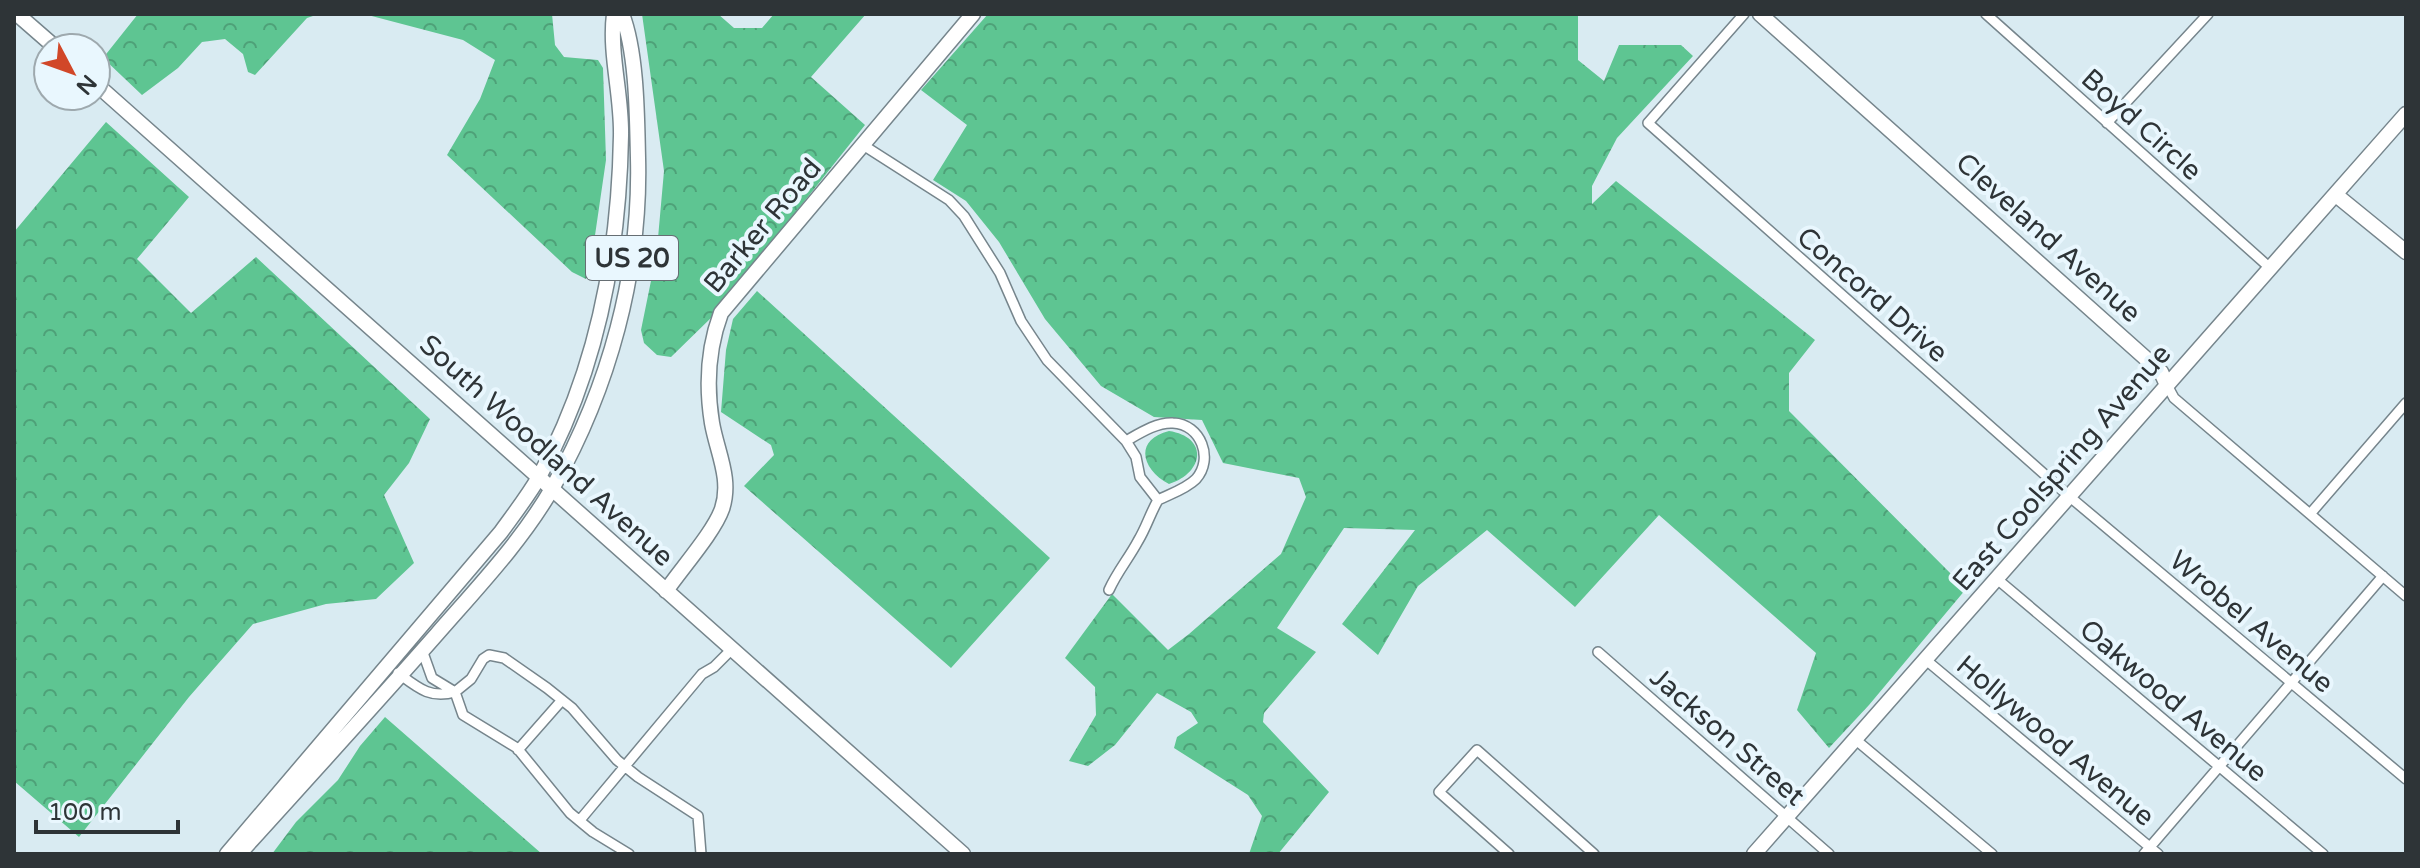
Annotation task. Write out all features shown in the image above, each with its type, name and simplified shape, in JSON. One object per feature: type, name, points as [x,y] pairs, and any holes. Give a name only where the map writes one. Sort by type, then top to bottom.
[{"type":"street","points":[[17,14],[38,32]]},
{"type":"street","name":"US 20","points":[[227,854],[501,532],[539,477],[572,407],[597,333],[614,252],[621,126],[612,32],[614,14]]},
{"type":"street","name":"US 20","points":[[239,854],[487,576],[552,489],[590,411],[625,296],[635,241],[639,177],[637,129],[630,50],[622,14]]},
{"type":"street","name":"Barker Road","points":[[666,591],[722,510],[726,484],[712,426],[707,386],[714,332],[721,313],[973,14]]},
{"type":"street","name":"Concord Drive","points":[[1744,14],[1648,123],[2070,497]]},
{"type":"street","name":"Cleveland Avenue","points":[[1760,14],[2161,372],[2174,398],[2406,596]]},
{"type":"street","name":"Boyd Circle","points":[[1986,14],[2269,267]]},
{"type":"street","points":[[2107,123],[2208,14]]},
{"type":"street","name":"South Woodland Avenue","points":[[112,98],[963,854]]},
{"type":"street","name":"East Coolspring Avenue","points":[[1754,854],[2406,114]]},
{"type":"street","points":[[863,145],[949,200],[964,216],[1000,273],[1021,321],[1047,360],[1126,441],[1136,457],[1140,477],[1158,500]]},
{"type":"street","points":[[2336,195],[2406,252]]},
{"type":"street","points":[[2310,514],[2406,403]]},
{"type":"street","points":[[1109,590],[1140,539],[1158,500],[1188,487],[1204,467],[1205,455],[1198,435],[1180,424],[1171,422],[1158,425],[1126,441]]},
{"type":"street","name":"Wrobel Avenue","points":[[2070,497],[2406,779]]},
{"type":"street","points":[[2150,852],[2383,576]]},
{"type":"street","name":"Oakwood Avenue","points":[[1997,579],[2323,854]]},
{"type":"street","points":[[580,820],[702,674],[732,649]]},
{"type":"street","points":[[422,650],[432,678],[455,692],[463,715],[518,750],[570,813],[593,832],[629,854]]},
{"type":"street","name":"Jackson Street","points":[[1598,652],[1829,854]]},
{"type":"street","points":[[388,664],[430,694],[439,696],[455,692],[471,679],[483,659],[496,654],[562,700],[626,767],[698,816],[701,854]]},
{"type":"street","name":"Hollywood Avenue","points":[[1926,660],[2150,852]]},
{"type":"street","points":[[518,750],[562,700]]},
{"type":"street","points":[[1856,740],[1992,854]]},
{"type":"street","points":[[1509,854],[1439,792],[1477,750],[1594,854]]},
{"type":"green space","points":[[138,14],[319,14],[307,18],[255,75],[248,72],[243,54],[225,39],[202,42],[178,68],[142,95],[112,67],[112,47]]},
{"type":"green space","points":[[364,14],[552,14],[555,45],[564,57],[598,60],[603,68],[606,160],[586,279],[572,272],[447,155],[480,99],[495,60],[463,40]]},
{"type":"green space","points":[[642,14],[718,14],[734,28],[762,28],[774,14],[866,14],[811,77],[865,125],[713,316],[671,357],[657,355],[644,343],[641,330],[653,271],[670,252],[658,238],[664,171]]},
{"type":"green space","points":[[988,14],[1578,14],[1578,60],[1604,81],[1619,45],[1681,45],[1693,56],[1617,138],[1592,186],[1592,204],[1616,181],[1815,340],[1789,373],[1789,411],[1966,589],[1829,748],[1797,710],[1816,653],[1659,515],[1575,607],[1487,530],[1418,586],[1378,655],[1342,624],[1415,530],[1344,528],[1277,628],[1316,652],[1264,713],[1263,722],[1329,792],[1278,854],[1249,854],[1262,816],[1248,795],[1174,748],[1177,737],[1198,723],[1191,712],[1157,693],[1115,745],[1088,766],[1069,761],[1096,715],[1095,687],[1065,658],[1112,594],[1168,650],[1281,554],[1306,497],[1299,478],[1223,463],[1202,420],[1154,417],[1101,386],[1045,319],[999,242],[966,201],[933,180],[967,125],[921,90]]},
{"type":"green space","points":[[106,122],[189,197],[137,259],[191,313],[256,257],[430,419],[409,463],[384,495],[414,563],[376,599],[326,604],[253,624],[189,697],[79,837],[14,781],[14,232]]},
{"type":"green space","points":[[757,291],[1050,558],[951,668],[744,486],[774,455],[771,445],[721,412],[726,350],[733,319]]},
{"type":"green space","points":[[1169,431],[1191,440],[1197,456],[1189,472],[1169,484],[1153,471],[1145,456],[1150,441]]},
{"type":"green space","points":[[385,717],[542,854],[272,854],[296,822],[338,780],[360,746]]}]
